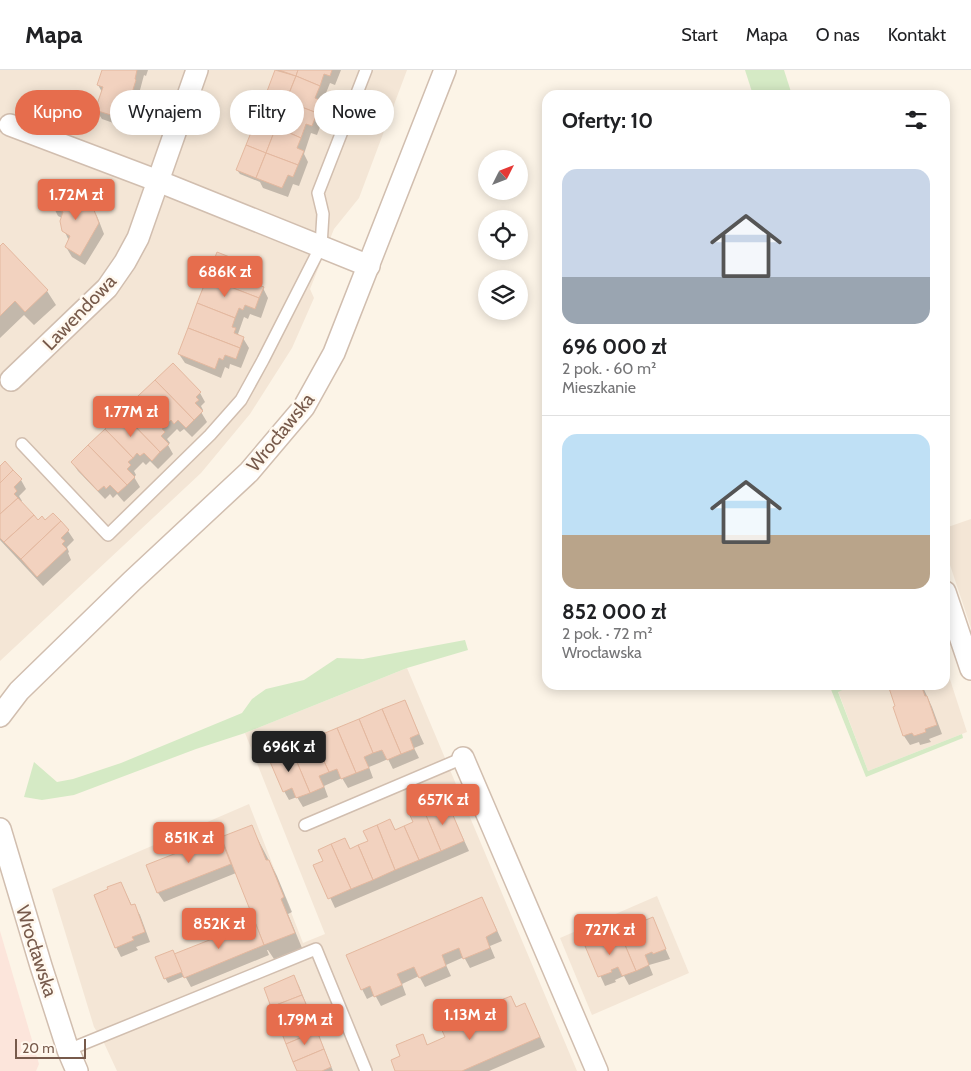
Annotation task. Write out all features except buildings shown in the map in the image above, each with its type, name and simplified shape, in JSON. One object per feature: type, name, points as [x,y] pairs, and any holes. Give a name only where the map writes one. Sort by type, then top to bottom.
[{"type":"street","name":"Lawendowa","points":[[11,380],[107,288],[126,262],[138,238],[197,70]]},
{"type":"street","name":"Wrocławska","points":[[0,716],[19,691],[248,472],[304,407],[334,353],[445,70]]},
{"type":"street","points":[[10,125],[158,181],[369,266]]},
{"type":"street","points":[[950,607],[971,669]]},
{"type":"street","points":[[463,758],[597,1071]]},
{"type":"street","name":"Wrocławska","points":[[0,829],[68,1050],[77,1071]]},
{"type":"lane","points":[[22,444],[108,535],[210,436],[241,400],[321,246],[323,214],[318,193],[366,70]]},
{"type":"lane","points":[[304,825],[463,758]]},
{"type":"lane","points":[[68,1050],[316,949],[366,1071]]},
{"type":"shaded area","points":[[0,70],[407,70],[394,105],[394,90],[314,90],[314,135],[383,135],[359,198],[334,229],[310,289],[314,298],[292,348],[250,414],[201,473],[0,661]]},
{"type":"shaded area","points":[[971,519],[971,628],[950,565],[950,526]]},
{"type":"shaded area","points":[[407,668],[577,1071],[117,1071],[94,1027],[52,889],[249,804],[303,943],[325,934],[245,733]]},
{"type":"shaded area","points":[[950,679],[967,732],[868,771],[838,691],[950,690]]},
{"type":"shaded area","points":[[657,896],[689,973],[592,1015],[560,938]]},
{"type":"shaded area","points":[[0,931],[39,1064],[36,1071],[0,1071]]},
{"type":"green space","points":[[745,70],[784,70],[790,90],[751,90]]},
{"type":"green space","points":[[465,640],[468,650],[407,668],[245,733],[196,749],[74,795],[42,800],[24,797],[34,762],[57,782],[73,779],[121,763],[242,713],[252,699],[266,689],[304,680],[337,658],[363,659]]},
{"type":"green space","points":[[831,690],[842,690],[838,692],[868,771],[962,734],[963,738],[866,777]]}]
